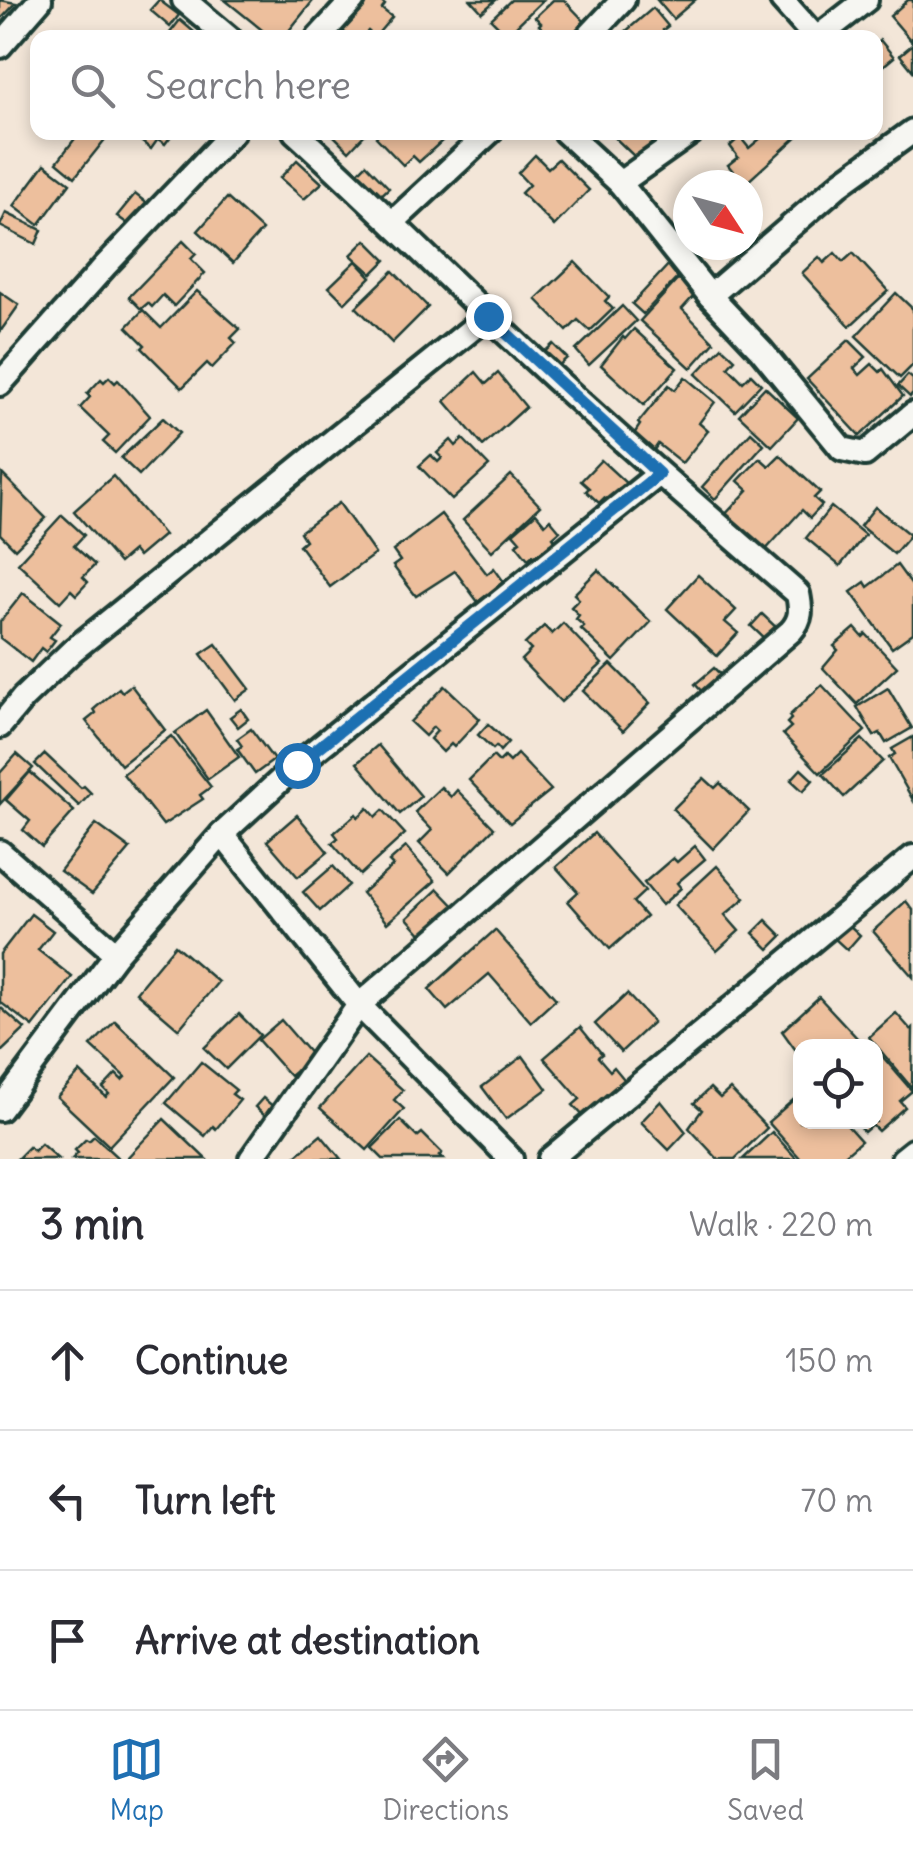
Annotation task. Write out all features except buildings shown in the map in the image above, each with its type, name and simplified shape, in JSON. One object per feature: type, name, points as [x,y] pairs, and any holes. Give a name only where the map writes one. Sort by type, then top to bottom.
[{"type":"street","points":[[0,46],[40,0]]},
{"type":"street","points":[[184,0],[219,30]]},
{"type":"street","points":[[325,30],[353,0]]},
{"type":"street","points":[[594,30],[623,0]]},
{"type":"street","points":[[782,0],[809,30]]},
{"type":"street","points":[[827,30],[866,0]]},
{"type":"street","points":[[710,296],[829,194],[913,130]]},
{"type":"street","points":[[0,384],[225,140]]},
{"type":"street","points":[[251,1159],[359,1005],[798,623],[802,609],[798,594],[659,474],[304,140]]},
{"type":"street","points":[[394,221],[481,140]]},
{"type":"street","points":[[574,140],[620,183],[710,296],[842,449],[865,454],[913,414]]},
{"type":"street","points":[[620,183],[681,140]]},
{"type":"street","points":[[0,726],[72,651],[488,316]]},
{"type":"street","points":[[0,1109],[116,954],[222,834],[297,765],[659,474]]},
{"type":"street","points":[[222,834],[359,1005],[511,1159]]},
{"type":"street","points":[[0,852],[116,954]]},
{"type":"street","points":[[550,1159],[913,857]]},
{"type":"street","points":[[903,1159],[913,1150]]},
{"type":"route","points":[[297,765],[659,474],[488,316]]}]
